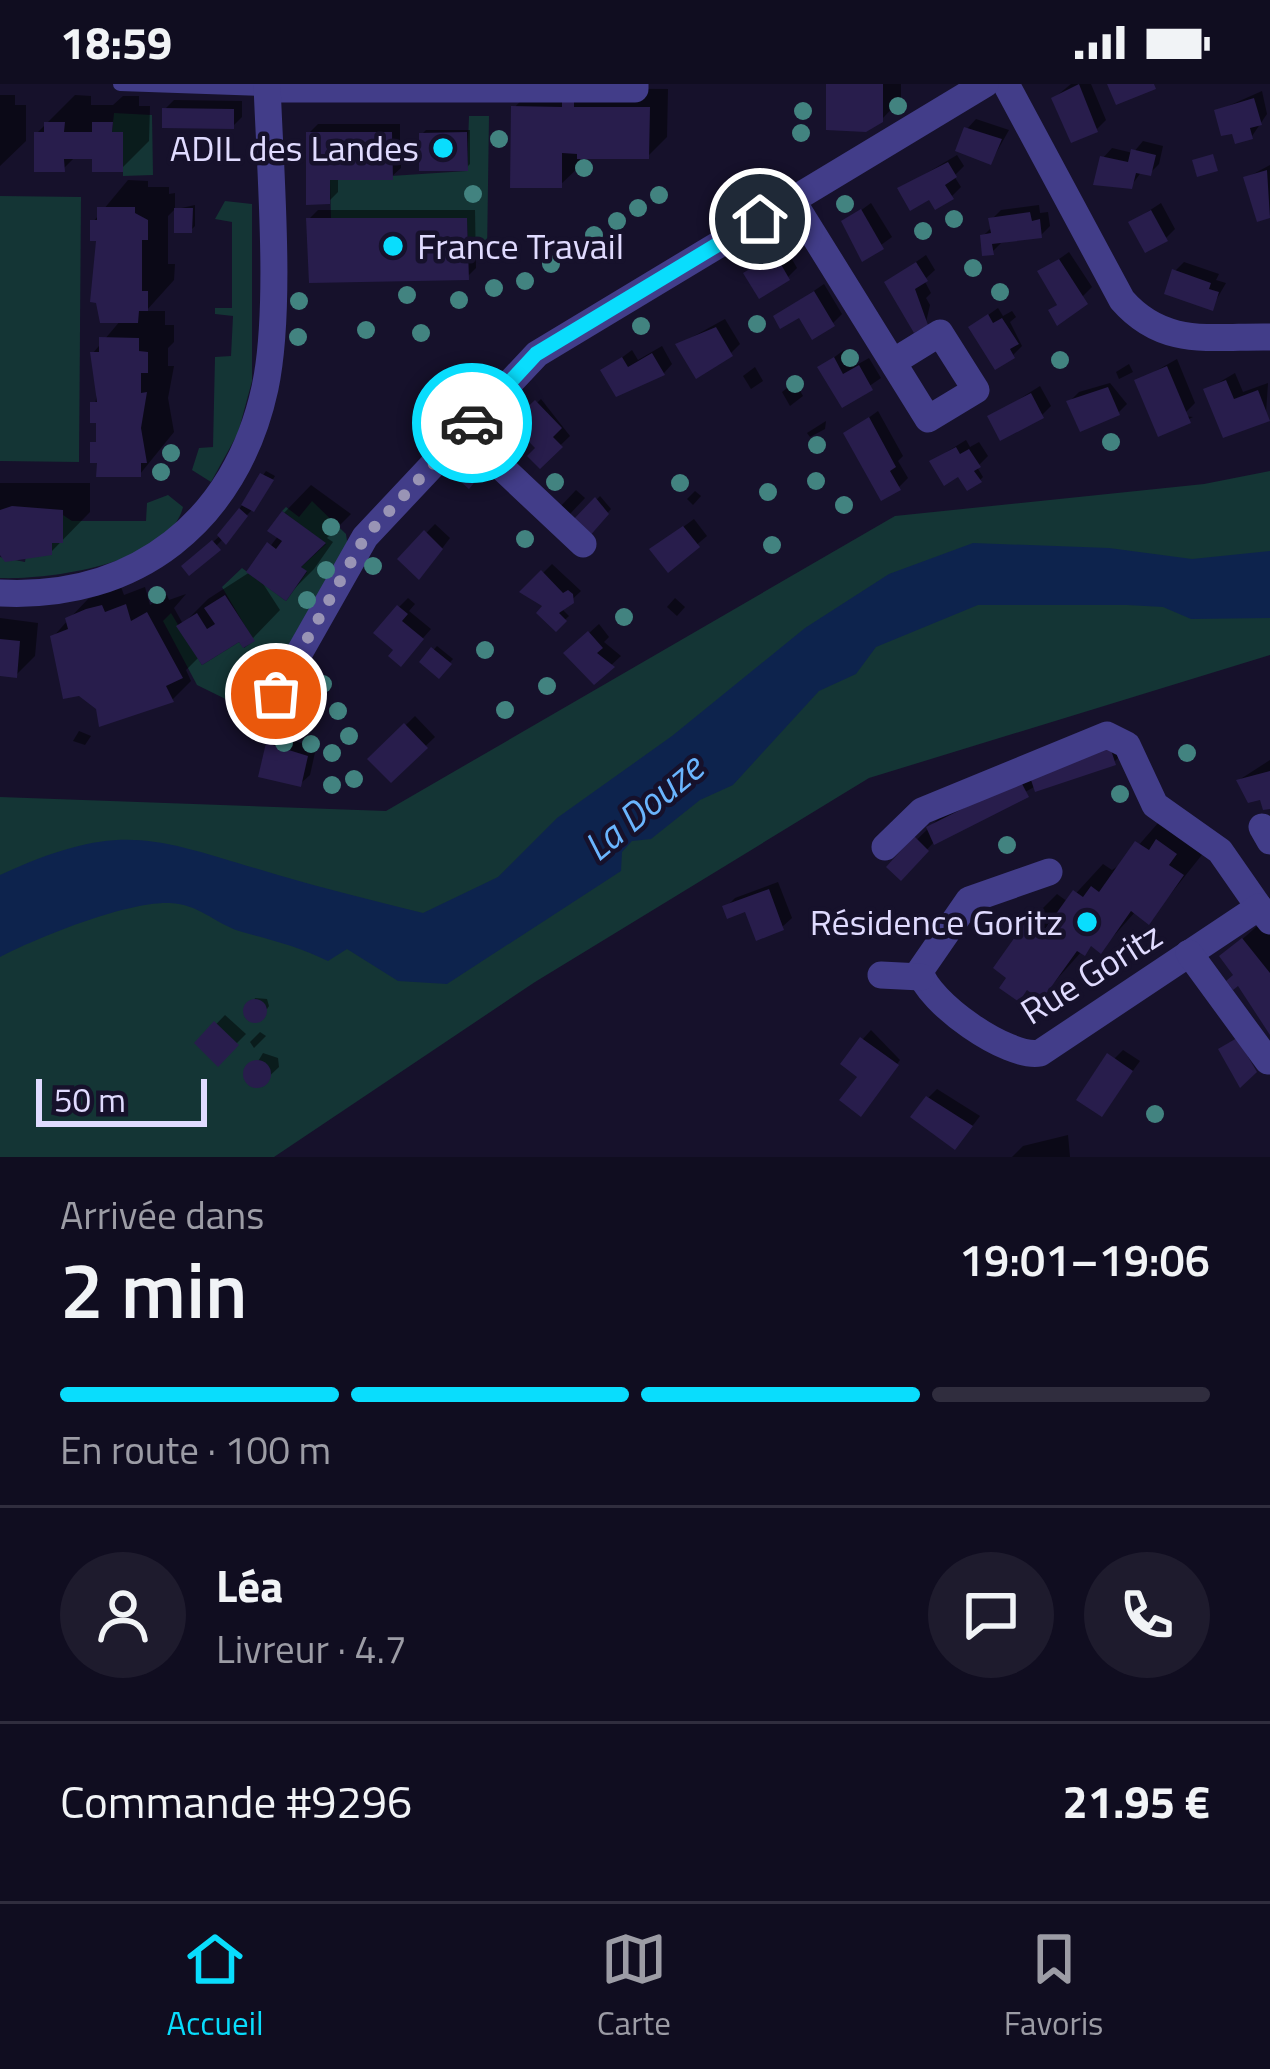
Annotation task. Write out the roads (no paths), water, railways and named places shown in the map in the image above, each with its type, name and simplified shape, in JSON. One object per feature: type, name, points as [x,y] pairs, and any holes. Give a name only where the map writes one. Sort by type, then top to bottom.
[{"type":"street","points":[[0,593],[68,591],[147,562],[174,546],[210,507],[249,446],[266,385],[271,332],[267,87],[635,89],[635,84]]},
{"type":"street","points":[[276,694],[365,537],[536,354],[985,84]]},
{"type":"street","points":[[1006,84],[1122,300],[1144,325],[1174,336],[1270,337]]},
{"type":"street","points":[[792,200],[893,362]]},
{"type":"street","points":[[464,432],[583,544]]},
{"type":"street","points":[[885,847],[922,811],[1107,735],[1127,746],[1155,805],[1220,851],[1264,914]]},
{"type":"street","points":[[881,976],[921,976],[922,962],[969,900],[1049,872]]},
{"type":"street","name":"Rue Goritz","points":[[921,976],[929,991],[1005,1049],[1029,1055],[1190,953],[1264,914]]},
{"type":"street","points":[[1190,953],[1268,1061]]},
{"type":"lane","points":[[120,84],[267,87]]},
{"type":"water","name":"La Douze","points":[[973,543],[1109,548],[1192,559],[1270,551],[1270,618],[1191,619],[1163,607],[1127,605],[978,605],[876,647],[856,674],[819,691],[733,785],[700,800],[651,839],[632,841],[622,852],[621,871],[447,984],[398,981],[347,949],[328,961],[170,903],[108,914],[0,957],[0,875],[43,857],[110,840],[169,844],[423,913],[498,877],[557,818],[672,736],[805,628],[889,574]]},
{"type":"place","name":"ADIL des Landes","points":[[443,148]]},
{"type":"place","name":"France Travail","points":[[393,246]]},
{"type":"place","name":"Résidence Goritz","points":[[1087,922]]}]
